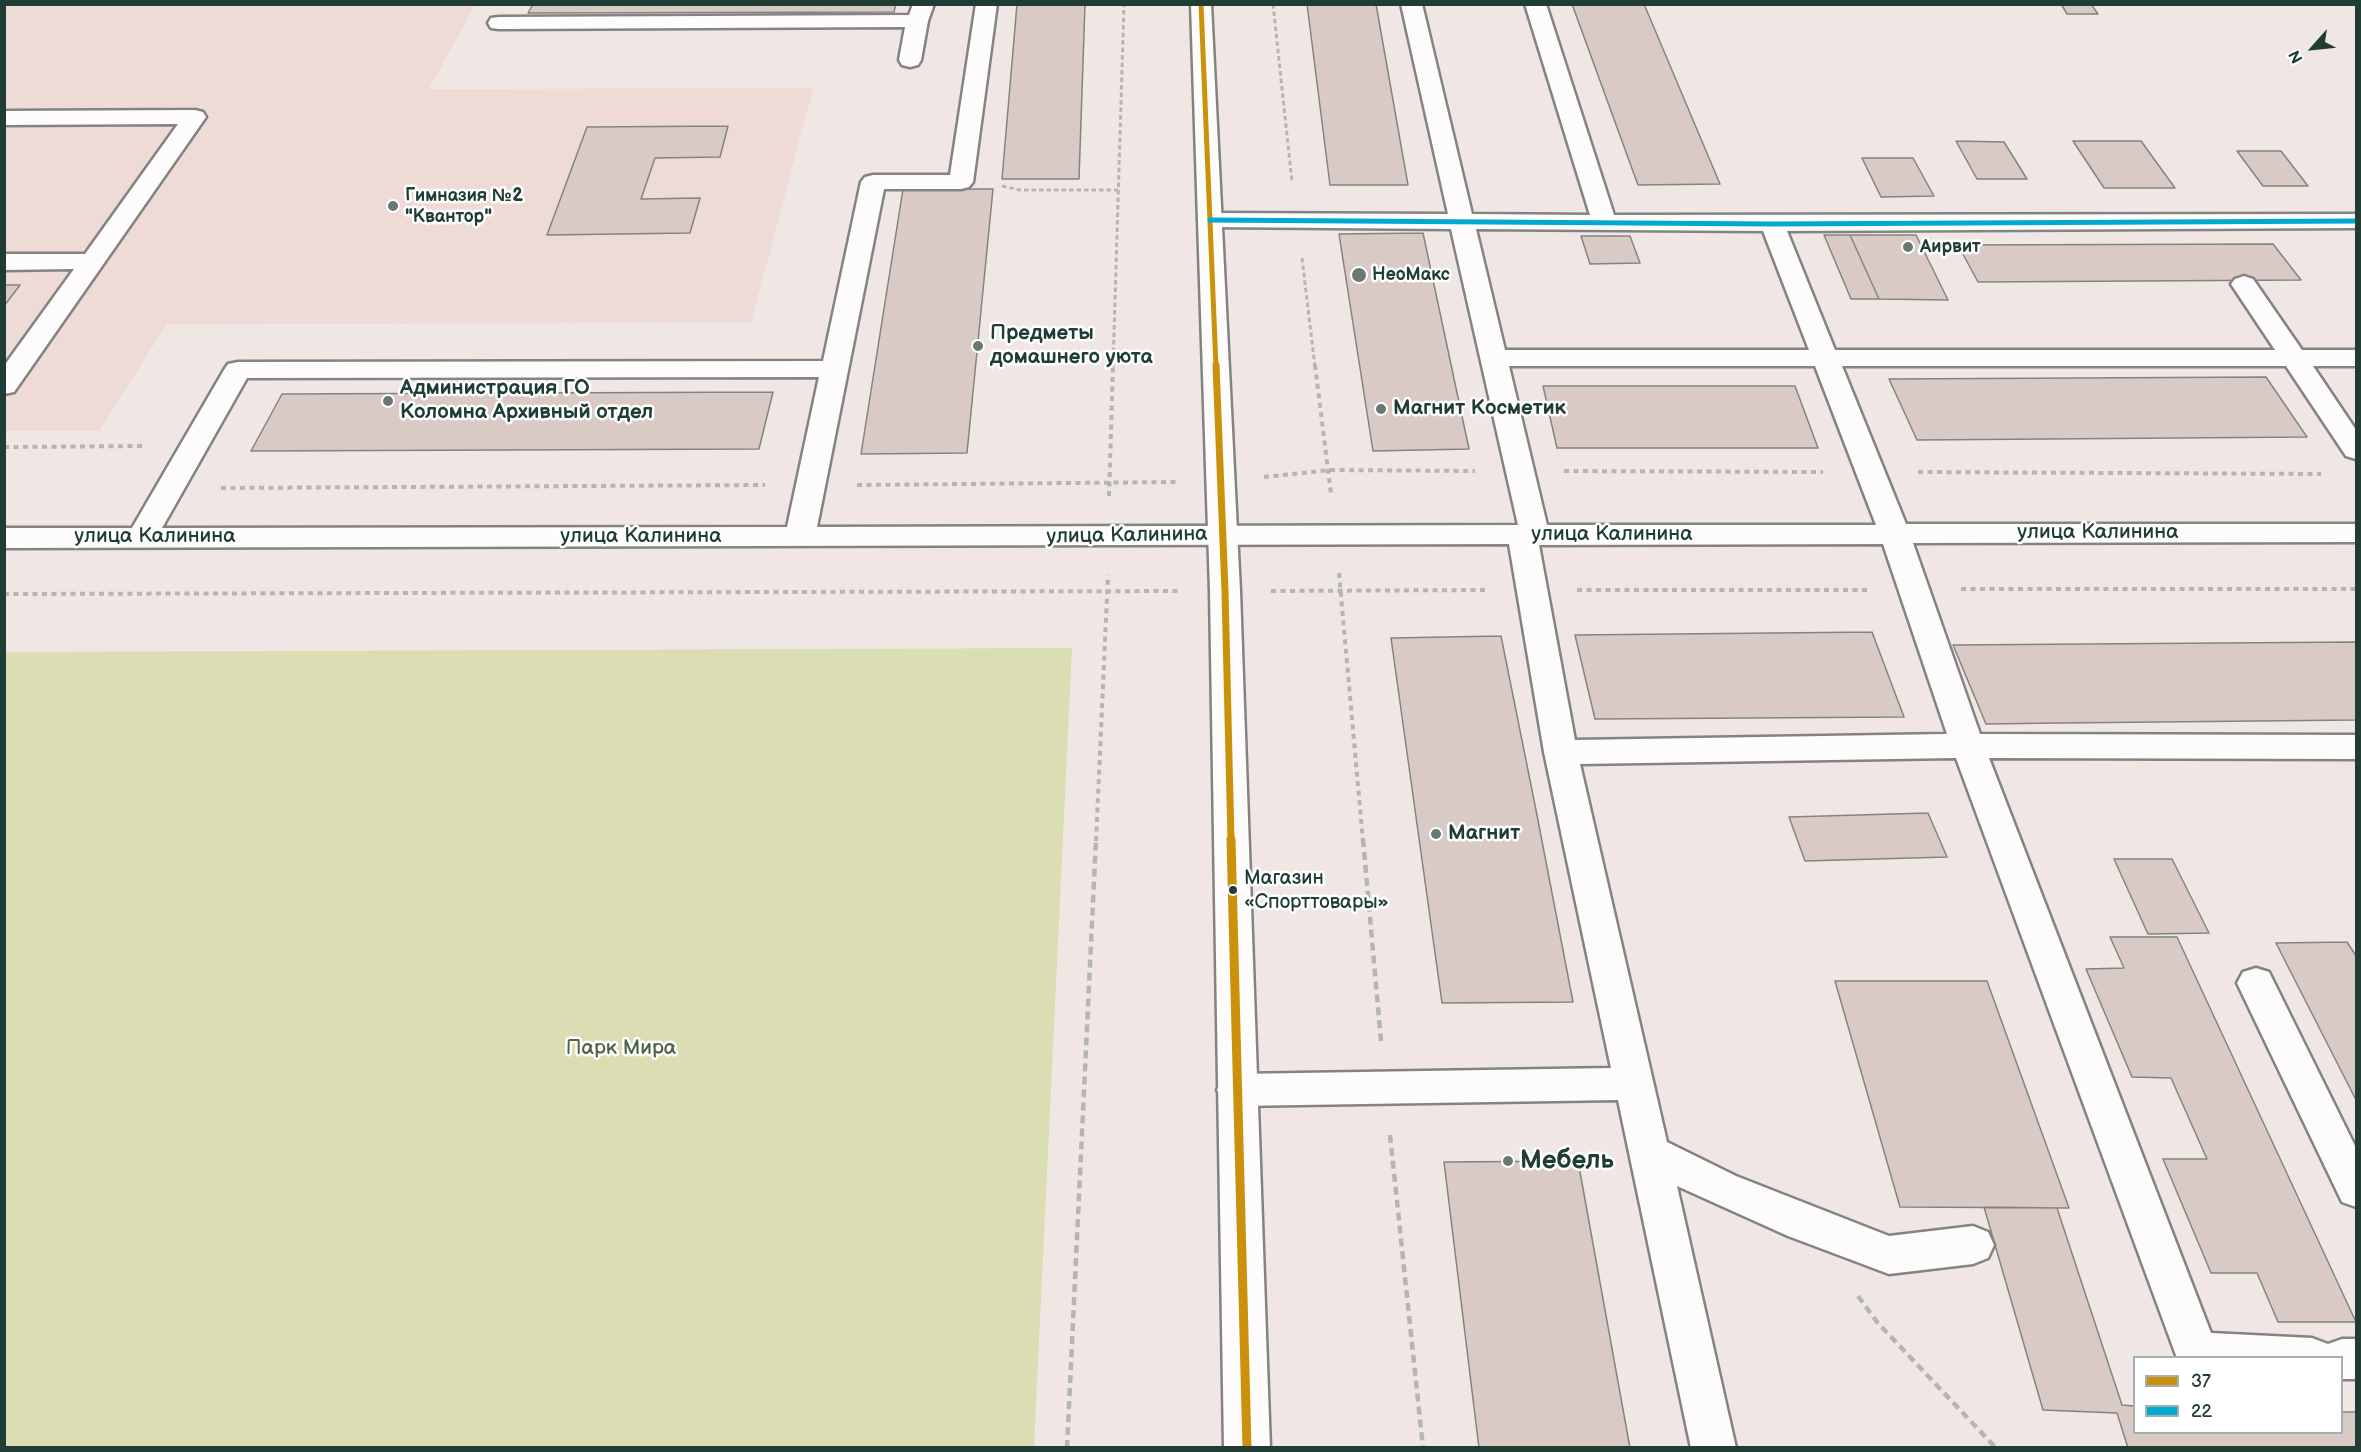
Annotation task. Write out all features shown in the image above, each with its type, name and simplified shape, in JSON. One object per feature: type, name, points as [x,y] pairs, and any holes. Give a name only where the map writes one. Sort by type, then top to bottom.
[{"type":"street","points":[[800,537],[873,182],[961,182],[987,4]]},
{"type":"street","points":[[1201,4],[1225,591],[1247,1448]]},
{"type":"street","points":[[1412,4],[1494,358],[1529,536],[1561,752],[1714,1448]]},
{"type":"street","points":[[1535,4],[1604,222]]},
{"type":"street","points":[[499,23],[921,13],[910,60]]},
{"type":"street","points":[[4,118],[195,117],[4,386]]},
{"type":"street","points":[[1210,220],[1772,224],[2356,221]]},
{"type":"street","points":[[1772,224],[1895,534],[1968,746],[2197,1353],[2266,1356]]},
{"type":"street","points":[[4,262],[93,261]]},
{"type":"street","points":[[2244,284],[2356,450]]},
{"type":"street","points":[[1494,358],[2356,358]]},
{"type":"street","points":[[142,537],[238,370],[834,369]]},
{"type":"street","name":"улица Калинина","points":[[4,538],[2356,533]]},
{"type":"street","points":[[1561,752],[1968,746],[2356,747]]},
{"type":"street","points":[[2256,983],[2356,1189]]},
{"type":"street","points":[[1237,1090],[1635,1084]]},
{"type":"street","points":[[1647,1151],[1722,1189],[1889,1256],[1973,1245]]},
{"type":"path","points":[[1109,483],[1124,4]]},
{"type":"path","points":[[1273,4],[1297,220],[1330,470],[1384,1086],[1424,1448]]},
{"type":"path","points":[[961,182],[981,182],[1020,190],[1118,190]]},
{"type":"path","points":[[4,447],[153,446],[191,488],[1109,483],[1219,481],[1330,470]]},
{"type":"path","points":[[1067,1448],[1108,591]]},
{"type":"path","points":[[1850,1286],[1877,1322],[1996,1448]]},
{"type":"shaded area","name":"Гимназия №2 \"Квантор\"","points":[[4,5],[475,5],[429,89],[813,88],[751,323],[167,324],[99,431],[5,431]]},
{"type":"green space","name":"Парк Мира","points":[[1072,648],[1034,1447],[5,1447],[5,652]]},
{"type":"building","points":[[533,4],[896,4],[894,12],[528,13]]},
{"type":"building","points":[[1017,4],[1085,4],[1079,179],[1002,179]]},
{"type":"building","points":[[1307,4],[1376,4],[1408,185],[1330,185]]},
{"type":"building","points":[[1572,4],[1644,4],[1720,184],[1638,185]]},
{"type":"building","points":[[2061,4],[2091,4],[2098,14],[2067,14]]},
{"type":"building","points":[[728,126],[720,157],[655,158],[641,199],[700,198],[690,233],[547,235],[587,127]]},
{"type":"building","points":[[1956,141],[2004,142],[2027,179],[1977,179]]},
{"type":"building","points":[[2073,141],[2141,141],[2175,188],[2104,188]]},
{"type":"building","points":[[2237,151],[2281,151],[2308,186],[2263,186]]},
{"type":"building","points":[[1862,158],[1913,158],[1934,196],[1881,197]]},
{"type":"building","points":[[903,189],[993,189],[967,453],[861,454]]},
{"type":"building","points":[[1423,233],[1469,449],[1373,451],[1339,234]]},
{"type":"building","points":[[1824,235],[1850,235],[1879,299],[1851,299]]},
{"type":"building","points":[[1850,235],[1916,235],[1948,300],[1879,299]]},
{"type":"building","points":[[1581,236],[1630,236],[1640,263],[1590,264]]},
{"type":"building","points":[[2273,244],[2301,280],[1978,282],[1958,245]]},
{"type":"building","points":[[4,285],[20,285],[4,306]]},
{"type":"building","points":[[2266,377],[2307,437],[1917,440],[1889,379]]},
{"type":"building","points":[[1543,386],[1795,386],[1818,448],[1557,448]]},
{"type":"building","points":[[773,392],[759,449],[251,451],[282,394]]},
{"type":"building","points":[[1872,632],[1904,717],[1595,719],[1575,635]]},
{"type":"building","points":[[1501,636],[1573,1002],[1442,1003],[1391,638]]},
{"type":"building","points":[[2356,642],[2356,720],[1986,724],[1953,645]]},
{"type":"building","points":[[1928,813],[1947,857],[1805,861],[1789,817]]},
{"type":"building","points":[[2114,859],[2172,859],[2209,933],[2148,934]]},
{"type":"building","points":[[2110,937],[2177,937],[2356,1322],[2278,1322],[2257,1273],[2211,1273],[2163,1159],[2207,1159],[2171,1078],[2132,1077],[2086,969],[2124,968]]},
{"type":"building","points":[[2347,942],[2356,956],[2356,1100],[2276,943]]},
{"type":"building","points":[[1835,981],[1987,981],[2069,1208],[1900,1207]]},
{"type":"building","points":[[1578,1161],[1630,1448],[1479,1448],[1444,1162]]},
{"type":"building","points":[[1984,1207],[2057,1208],[2122,1405],[2133,1406],[2133,1434],[2343,1434],[2343,1412],[2356,1412],[2356,1448],[2128,1448],[2117,1413],[2043,1410]]},
{"type":"transit line","name":"37","points":[[1201,4],[1225,591],[1247,1448]]},
{"type":"transit line","name":"22","points":[[1210,220],[1772,224],[2356,221]]},
{"type":"place","name":"Гимназия №2 \"Квантор\"","points":[[393,206]]},
{"type":"place","name":"Аирвит","points":[[1908,247]]},
{"type":"place","name":"НеоМакс","points":[[1359,275]]},
{"type":"place","name":"Предметы домашнего уюта","points":[[978,346]]},
{"type":"place","name":"Администрация ГО Коломна Архивный отдел","points":[[388,401]]},
{"type":"place","name":"Магнит Косметик","points":[[1381,409]]},
{"type":"place","name":"Магнит","points":[[1436,834]]},
{"type":"place","name":"Магазин «Спорттовары»","points":[[1233,890]]},
{"type":"place","name":"Мебель","points":[[1508,1161]]}]
